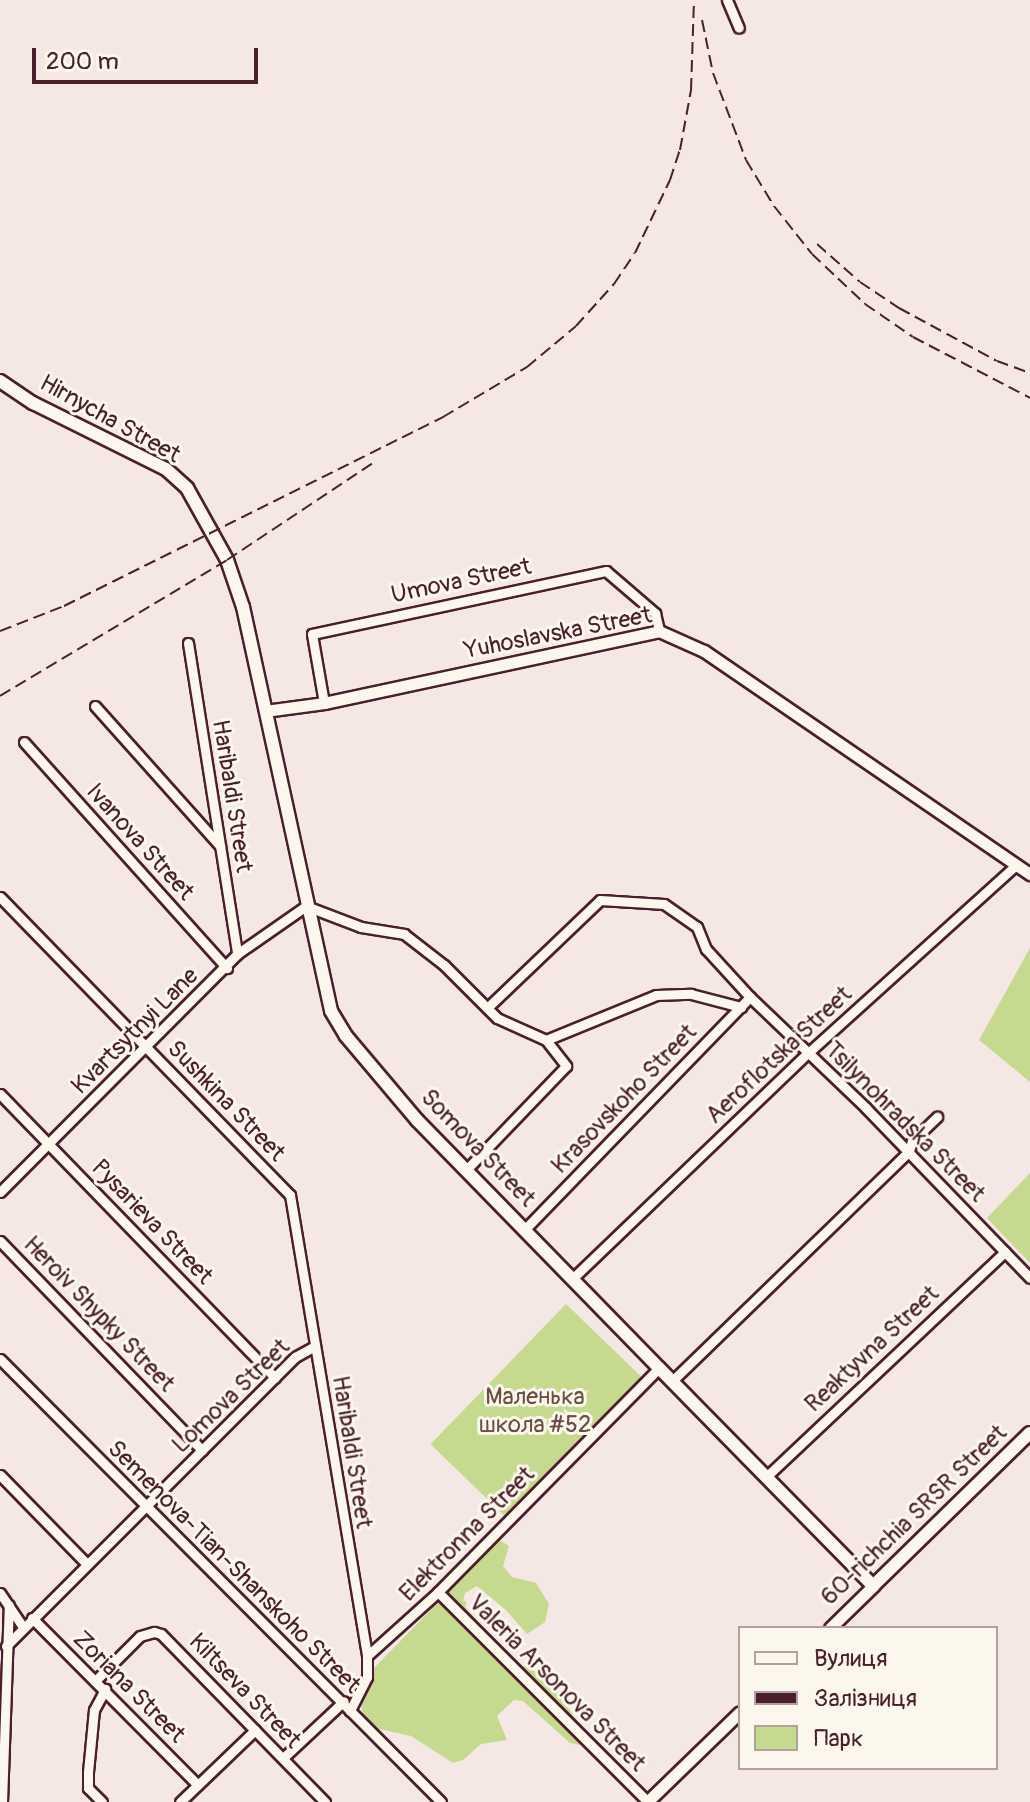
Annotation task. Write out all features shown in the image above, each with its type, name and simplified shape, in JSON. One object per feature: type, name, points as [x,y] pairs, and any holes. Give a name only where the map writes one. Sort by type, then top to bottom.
[{"type":"main road","name":"Hirnycha Street","points":[[0,381],[33,403],[166,469],[187,488],[227,560],[249,632]]},
{"type":"main road","name":"Somova Street","points":[[249,632],[324,992],[346,1036],[417,1120],[873,1586]]},
{"type":"main road","name":"60-richchia SRSR Street","points":[[873,1586],[1030,1433]]},
{"type":"street","points":[[727,0],[739,28]]},
{"type":"street","name":"Umova Street","points":[[324,703],[312,634],[590,574],[606,571],[620,581],[655,613],[659,631]]},
{"type":"street","name":"Yuhoslavska Street","points":[[265,711],[324,703],[659,631],[704,651],[1030,874]]},
{"type":"street","name":"Haribaldi Street","points":[[188,643],[237,954]]},
{"type":"street","points":[[95,706],[220,846]]},
{"type":"street","name":"Ivanova Street","points":[[24,742],[227,968]]},
{"type":"street","name":"Aeroflotska Street","points":[[573,1278],[808,1053],[1016,865]]},
{"type":"street","name":"Sushkina Street","points":[[0,897],[290,1195]]},
{"type":"street","name":"Tsilynohradska Street","points":[[487,1008],[604,899],[618,903],[664,904],[697,927],[704,947],[750,997],[909,1151],[1030,1278]]},
{"type":"street","points":[[306,906],[361,927],[404,934],[444,965],[497,1018],[546,1040],[566,1066],[467,1169]]},
{"type":"street","name":"Kvartsytnyi Lane","points":[[0,1192],[227,968],[237,954],[306,906]]},
{"type":"street","points":[[546,1040],[656,995],[691,994],[741,1007]]},
{"type":"street","name":"Krasovskoho Street","points":[[526,1228],[750,997]]},
{"type":"street","name":"Pysarieva Street","points":[[0,1094],[275,1378]]},
{"type":"street","points":[[672,1381],[909,1151],[912,1141],[937,1117]]},
{"type":"street","name":"Haribaldi Street","points":[[290,1195],[367,1656],[367,1677],[350,1711]]},
{"type":"street","name":"Heroiv Shypky Street","points":[[0,1241],[202,1450]]},
{"type":"street","name":"Reaktyvna Street","points":[[767,1476],[1005,1252]]},
{"type":"street","name":"Lomova Street","points":[[6,1646],[295,1357],[315,1346]]},
{"type":"street","name":"Semenova-Tian-Shanskoho Street","points":[[0,1359],[441,1802]]},
{"type":"street","name":"Elektronna Street","points":[[367,1656],[438,1592],[659,1368]]},
{"type":"street","points":[[0,1475],[87,1564]]},
{"type":"street","name":"60-richchia SRSR Street","points":[[832,1626],[873,1586]]},
{"type":"street","name":"Valeria Arsonova Street","points":[[438,1592],[647,1802]]},
{"type":"street","points":[[0,1593],[23,1627]]},
{"type":"street","points":[[2,1802],[9,1605]]},
{"type":"street","name":"Zoriana Street","points":[[32,1618],[198,1785]]},
{"type":"street","name":"Kiltseva Street","points":[[96,1680],[140,1636],[154,1632],[161,1634],[325,1802]]},
{"type":"street","points":[[102,1802],[88,1788],[88,1772],[94,1710],[105,1689]]},
{"type":"street","points":[[283,1758],[340,1702],[354,1698]]},
{"type":"street","points":[[647,1802],[738,1714]]},
{"type":"street","points":[[180,1802],[255,1730]]},
{"type":"green space","points":[[1030,948],[1030,1082],[979,1040]]},
{"type":"green space","points":[[1030,1173],[1030,1263],[987,1218]]},
{"type":"green space","name":"Маленька школа #52","points":[[566,1304],[642,1377],[506,1517],[431,1444]]},
{"type":"green space","points":[[499,1540],[509,1546],[503,1566],[512,1577],[536,1583],[549,1604],[545,1622],[527,1634],[506,1610],[477,1586],[465,1593],[463,1601],[466,1601],[466,1608],[512,1661],[547,1677],[586,1734],[579,1745],[570,1743],[523,1701],[514,1700],[497,1716],[507,1740],[481,1744],[463,1760],[453,1763],[411,1736],[375,1728],[363,1714],[361,1704],[374,1668]]},
{"type":"railway","points":[[0,631],[64,606],[443,417],[527,367],[576,326],[614,284],[635,253],[670,180],[680,150],[691,90],[694,0]]},
{"type":"railway","points":[[702,20],[713,73],[746,160],[774,206],[812,254],[865,304],[913,337],[1030,398]]},
{"type":"railway","points":[[817,244],[860,282],[899,308],[997,361],[1030,373]]},
{"type":"railway","points":[[0,696],[227,560],[376,461]]}]
